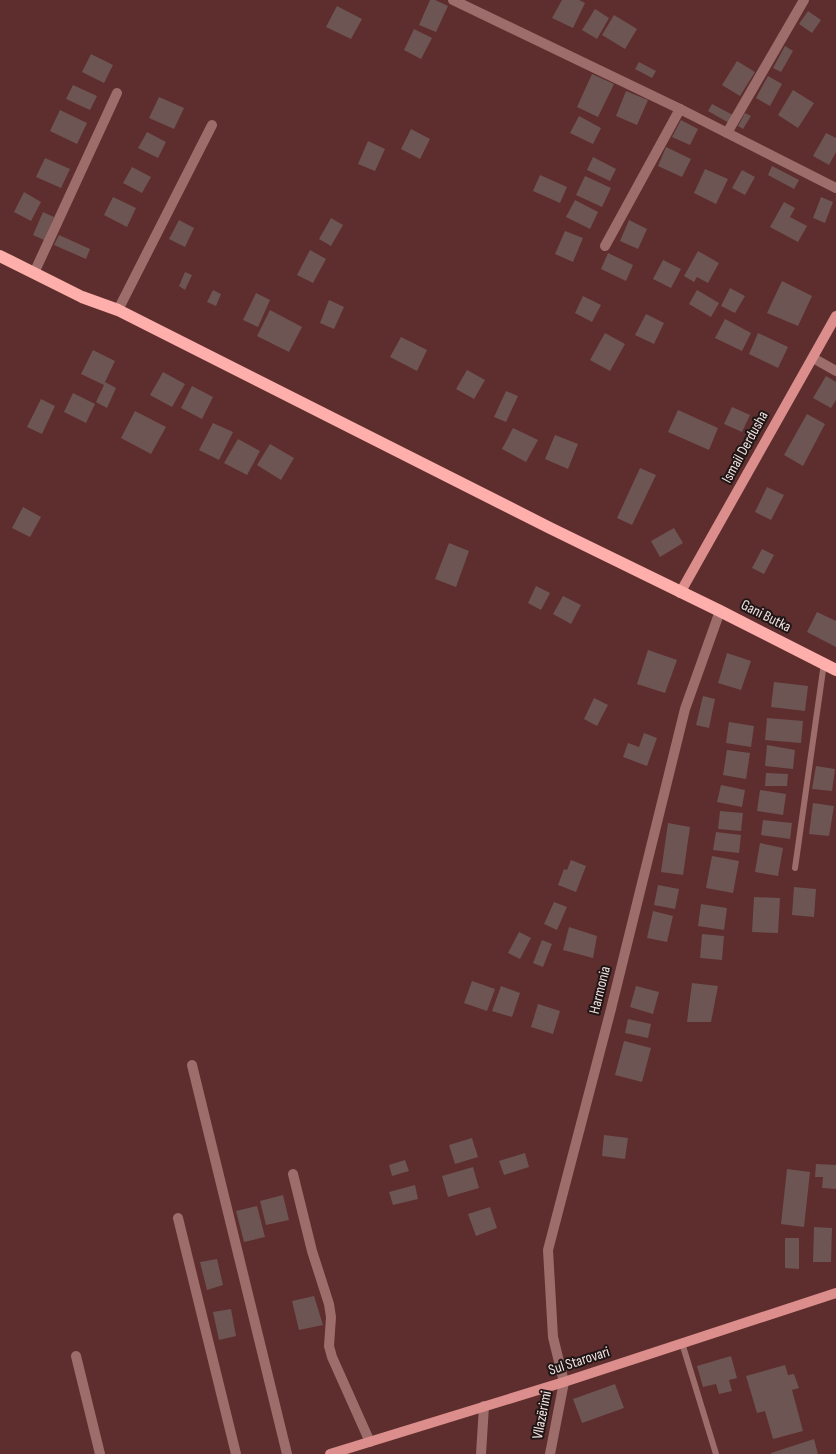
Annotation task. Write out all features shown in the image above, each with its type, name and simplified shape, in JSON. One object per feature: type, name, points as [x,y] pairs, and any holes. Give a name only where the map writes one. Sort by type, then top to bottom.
[{"type":"main road","name":"Gani Butka","points":[[0,256],[82,297],[118,310],[836,670]]},
{"type":"main road","name":"Ismail Derdusha","points":[[680,593],[836,316]]},
{"type":"main road","name":"Sul Starovari","points":[[330,1454],[564,1382],[836,1293]]},
{"type":"street","points":[[453,0],[473,4],[836,188]]},
{"type":"street","points":[[727,133],[804,0]]},
{"type":"street","points":[[34,273],[118,94]]},
{"type":"street","points":[[605,246],[680,109]]},
{"type":"street","points":[[118,310],[212,125]]},
{"type":"street","points":[[813,358],[836,372]]},
{"type":"street","name":"Harmonia","points":[[564,1382],[553,1337],[548,1250],[613,1000],[685,709],[720,611]]},
{"type":"street","points":[[192,1064],[287,1454]]},
{"type":"street","points":[[293,1174],[312,1251],[329,1304],[331,1317],[329,1346],[332,1357],[370,1442]]},
{"type":"street","points":[[178,1218],[236,1454]]},
{"type":"street","points":[[76,1356],[100,1454]]},
{"type":"street","name":"Vllazërimi","points":[[550,1454],[564,1382]]},
{"type":"street","points":[[482,1454],[484,1406]]},
{"type":"lane","points":[[795,868],[824,663]]},
{"type":"lane","points":[[682,1343],[716,1454]]},
{"type":"shaded area","points":[[0,0],[836,0],[836,1454],[0,1454]]},
{"type":"building","points":[[430,0],[435,0],[448,6],[436,32],[419,25]]},
{"type":"building","points":[[562,0],[579,0],[585,3],[573,28],[552,18]]},
{"type":"building","points":[[337,6],[362,19],[351,39],[326,27]]},
{"type":"building","points":[[595,9],[609,18],[597,39],[582,30]]},
{"type":"building","points":[[808,11],[821,20],[812,33],[799,24]]},
{"type":"building","points":[[614,15],[637,29],[625,49],[602,35]]},
{"type":"building","points":[[414,29],[432,38],[421,59],[404,50]]},
{"type":"building","points":[[785,46],[793,51],[781,72],[773,68]]},
{"type":"building","points":[[91,54],[113,65],[104,83],[82,72]]},
{"type":"building","points":[[737,61],[755,72],[740,96],[722,85]]},
{"type":"building","points":[[639,62],[656,71],[652,78],[635,69]]},
{"type":"building","points":[[592,74],[614,84],[598,117],[577,107]]},
{"type":"building","points":[[768,76],[782,84],[770,106],[756,98]]},
{"type":"building","points":[[73,85],[97,96],[90,110],[66,99]]},
{"type":"building","points":[[793,90],[814,103],[798,128],[778,115]]},
{"type":"building","points":[[626,91],[648,100],[637,125],[616,116]]},
{"type":"building","points":[[159,97],[184,108],[174,129],[149,118]]},
{"type":"building","points":[[712,104],[733,115],[729,123],[708,111]]},
{"type":"building","points":[[60,110],[87,123],[77,144],[50,131]]},
{"type":"building","points":[[745,113],[751,116],[743,129],[738,126]]},
{"type":"building","points":[[579,116],[601,128],[593,144],[570,133]]},
{"type":"building","points":[[681,120],[698,129],[690,145],[672,137]]},
{"type":"building","points":[[411,129],[430,139],[420,159],[401,149]]},
{"type":"building","points":[[147,132],[166,142],[158,158],[138,148]]},
{"type":"building","points":[[826,133],[836,138],[836,152],[829,165],[813,156]]},
{"type":"building","points":[[368,141],[385,149],[375,171],[358,164]]},
{"type":"building","points":[[666,147],[691,159],[682,177],[658,166]]},
{"type":"building","points":[[593,157],[616,169],[610,181],[587,170]]},
{"type":"building","points":[[45,158],[70,169],[61,188],[36,177]]},
{"type":"building","points":[[772,166],[799,180],[794,189],[768,175]]},
{"type":"building","points":[[132,167],[151,177],[142,193],[123,183]]},
{"type":"building","points":[[705,169],[728,179],[716,204],[694,193]]},
{"type":"building","points":[[742,170],[755,177],[745,195],[732,188]]},
{"type":"building","points":[[540,175],[567,187],[560,203],[533,191]]},
{"type":"building","points":[[585,176],[611,188],[602,207],[576,195]]},
{"type":"building","points":[[24,192],[41,202],[31,221],[14,212]]},
{"type":"building","points":[[113,197],[136,208],[127,227],[104,215]]},
{"type":"building","points":[[821,197],[833,202],[825,223],[813,218]]},
{"type":"building","points":[[575,200],[598,212],[590,229],[566,217]]},
{"type":"building","points":[[784,202],[795,208],[790,217],[807,226],[798,242],[770,227]]},
{"type":"building","points":[[43,212],[54,217],[44,240],[33,235]]},
{"type":"building","points":[[331,218],[343,225],[331,246],[319,239]]},
{"type":"building","points":[[179,220],[194,228],[185,247],[169,239]]},
{"type":"building","points":[[629,220],[647,229],[638,249],[620,241]]},
{"type":"building","points":[[565,231],[583,238],[573,262],[555,254]]},
{"type":"building","points":[[59,235],[90,249],[86,259],[54,245]]},
{"type":"building","points":[[310,250],[326,259],[313,283],[297,275]]},
{"type":"building","points":[[698,251],[719,263],[708,283],[697,277],[694,282],[684,276]]},
{"type":"building","points":[[608,253],[633,265],[626,281],[601,269]]},
{"type":"building","points":[[663,260],[681,269],[671,288],[653,279]]},
{"type":"building","points":[[185,272],[192,275],[185,290],[179,286]]},
{"type":"building","points":[[782,281],[812,296],[798,326],[767,313]]},
{"type":"building","points":[[730,288],[745,296],[735,313],[721,306]]},
{"type":"building","points":[[213,290],[221,294],[216,306],[207,302]]},
{"type":"building","points":[[697,290],[719,303],[711,317],[689,304]]},
{"type":"building","points":[[256,293],[270,300],[258,327],[243,320]]},
{"type":"building","points":[[583,296],[601,305],[592,322],[575,313]]},
{"type":"building","points":[[329,300],[344,307],[334,329],[320,323]]},
{"type":"building","points":[[270,310],[302,327],[289,352],[257,336]]},
{"type":"building","points":[[646,314],[664,323],[654,344],[635,335]]},
{"type":"building","points":[[725,319],[751,333],[742,351],[715,338]]},
{"type":"building","points":[[605,333],[625,344],[610,371],[590,360]]},
{"type":"building","points":[[758,333],[788,347],[778,368],[749,354]]},
{"type":"building","points":[[401,337],[427,350],[417,371],[390,357]]},
{"type":"building","points":[[93,350],[115,361],[105,382],[116,388],[107,408],[96,402],[104,385],[81,374]]},
{"type":"building","points":[[467,370],[485,380],[474,399],[456,389]]},
{"type":"building","points":[[163,372],[185,384],[172,407],[150,395]]},
{"type":"building","points":[[826,376],[836,382],[836,400],[831,408],[813,398]]},
{"type":"building","points":[[192,386],[213,397],[202,419],[181,408]]},
{"type":"building","points":[[506,391],[518,396],[506,422],[494,417]]},
{"type":"building","points":[[73,393],[95,404],[86,423],[64,412]]},
{"type":"building","points":[[41,399],[55,406],[42,434],[27,427]]},
{"type":"building","points":[[732,407],[750,415],[742,432],[724,424]]},
{"type":"building","points":[[678,410],[718,428],[709,450],[668,432]]},
{"type":"building","points":[[135,411],[166,427],[151,454],[121,438]]},
{"type":"building","points":[[807,414],[825,424],[803,466],[784,455]]},
{"type":"building","points":[[213,423],[233,432],[219,460],[199,450]]},
{"type":"building","points":[[513,428],[538,440],[526,462],[502,449]]},
{"type":"building","points":[[555,435],[578,444],[568,469],[545,459]]},
{"type":"building","points":[[238,439],[260,451],[247,475],[224,463]]},
{"type":"building","points":[[270,444],[294,458],[281,480],[257,465]]},
{"type":"building","points":[[640,468],[656,475],[632,525],[617,518]]},
{"type":"building","points":[[767,487],[784,495],[771,520],[755,512]]},
{"type":"building","points":[[23,507],[41,517],[30,537],[12,528]]},
{"type":"building","points":[[674,528],[683,543],[660,557],[651,541]]},
{"type":"building","points":[[449,543],[469,551],[456,587],[435,579]]},
{"type":"building","points":[[762,549],[774,555],[764,574],[752,568]]},
{"type":"building","points":[[536,586],[550,593],[541,610],[528,603]]},
{"type":"building","points":[[563,596],[581,605],[571,624],[553,614]]},
{"type":"building","points":[[817,612],[836,621],[836,647],[807,632]]},
{"type":"building","points":[[648,650],[677,660],[665,693],[637,684]]},
{"type":"building","points":[[727,653],[751,661],[741,690],[718,683]]},
{"type":"building","points":[[774,682],[808,686],[805,711],[771,707]]},
{"type":"building","points":[[703,696],[715,699],[709,728],[696,725]]},
{"type":"building","points":[[594,698],[608,705],[597,726],[584,719]]},
{"type":"building","points":[[767,718],[803,721],[801,743],[765,740]]},
{"type":"building","points":[[729,722],[754,726],[751,747],[726,743]]},
{"type":"building","points":[[644,733],[657,738],[647,766],[623,757],[628,743],[639,747]]},
{"type":"building","points":[[767,745],[795,750],[793,769],[765,766]]},
{"type":"building","points":[[727,750],[750,753],[746,779],[723,775]]},
{"type":"building","points":[[816,766],[835,769],[832,791],[812,789]]},
{"type":"building","points":[[766,773],[788,774],[787,786],[765,786]]},
{"type":"building","points":[[721,785],[745,790],[742,807],[717,802]]},
{"type":"building","points":[[760,790],[786,794],[783,815],[757,811]]},
{"type":"building","points":[[813,803],[834,806],[829,836],[809,834]]},
{"type":"building","points":[[720,811],[743,813],[741,831],[718,829]]},
{"type":"building","points":[[763,820],[792,823],[790,839],[761,835]]},
{"type":"building","points":[[668,823],[690,827],[683,875],[661,872]]},
{"type":"building","points":[[716,832],[741,835],[739,853],[713,850]]},
{"type":"building","points":[[760,843],[783,848],[778,876],[755,872]]},
{"type":"building","points":[[712,856],[739,861],[733,893],[706,888]]},
{"type":"building","points":[[571,860],[586,866],[576,892],[558,885],[564,869],[567,870]]},
{"type":"building","points":[[658,885],[679,889],[675,909],[654,905]]},
{"type":"building","points":[[794,887],[816,889],[814,917],[792,915]]},
{"type":"building","points":[[754,897],[780,898],[778,933],[752,932]]},
{"type":"building","points":[[554,902],[567,907],[557,930],[544,924]]},
{"type":"building","points":[[701,904],[727,908],[724,930],[698,926]]},
{"type":"building","points":[[653,911],[673,916],[667,942],[647,938]]},
{"type":"building","points":[[569,927],[597,936],[593,958],[563,950]]},
{"type":"building","points":[[519,932],[531,938],[520,959],[508,953]]},
{"type":"building","points":[[702,934],[724,936],[722,960],[700,958]]},
{"type":"building","points":[[542,940],[552,944],[543,967],[533,963]]},
{"type":"building","points":[[472,981],[495,989],[487,1011],[464,1003]]},
{"type":"building","points":[[692,983],[718,986],[711,1022],[687,1022]]},
{"type":"building","points":[[501,986],[520,993],[512,1017],[492,1011]]},
{"type":"building","points":[[636,986],[659,992],[653,1014],[630,1007]]},
{"type":"building","points":[[538,1004],[560,1011],[553,1034],[531,1027]]},
{"type":"building","points":[[628,1019],[651,1024],[648,1038],[625,1033]]},
{"type":"building","points":[[624,1041],[651,1048],[642,1082],[615,1075]]},
{"type":"building","points":[[604,1135],[628,1138],[625,1159],[602,1156]]},
{"type":"building","points":[[472,1138],[478,1157],[455,1164],[449,1145]]},
{"type":"building","points":[[525,1153],[529,1167],[504,1175],[499,1161]]},
{"type":"building","points":[[405,1160],[409,1171],[392,1176],[389,1165]]},
{"type":"building","points":[[816,1164],[836,1165],[836,1189],[822,1188],[823,1177],[815,1177]]},
{"type":"building","points":[[473,1167],[479,1188],[448,1197],[442,1176]]},
{"type":"building","points":[[787,1169],[810,1172],[804,1227],[781,1224]]},
{"type":"building","points":[[415,1185],[418,1199],[393,1205],[389,1192]]},
{"type":"building","points":[[283,1195],[289,1220],[266,1225],[260,1201]]},
{"type":"building","points":[[257,1206],[265,1237],[244,1242],[236,1211]]},
{"type":"building","points":[[490,1207],[497,1228],[476,1236],[468,1214]]},
{"type":"building","points":[[814,1227],[832,1228],[831,1262],[813,1262]]},
{"type":"building","points":[[785,1238],[799,1238],[799,1269],[785,1268]]},
{"type":"building","points":[[217,1259],[223,1285],[207,1290],[200,1262]]},
{"type":"building","points":[[314,1296],[323,1325],[299,1330],[292,1301]]},
{"type":"building","points":[[231,1309],[236,1336],[219,1340],[213,1312]]},
{"type":"building","points":[[731,1356],[737,1378],[729,1380],[732,1391],[719,1394],[716,1384],[703,1387],[697,1366]]},
{"type":"building","points":[[785,1365],[788,1375],[794,1374],[799,1388],[792,1390],[803,1431],[773,1439],[765,1411],[757,1413],[746,1376]]},
{"type":"building","points":[[615,1384],[624,1408],[582,1423],[573,1399]]},
{"type":"building","points":[[814,1439],[818,1454],[771,1454],[771,1453]]}]
